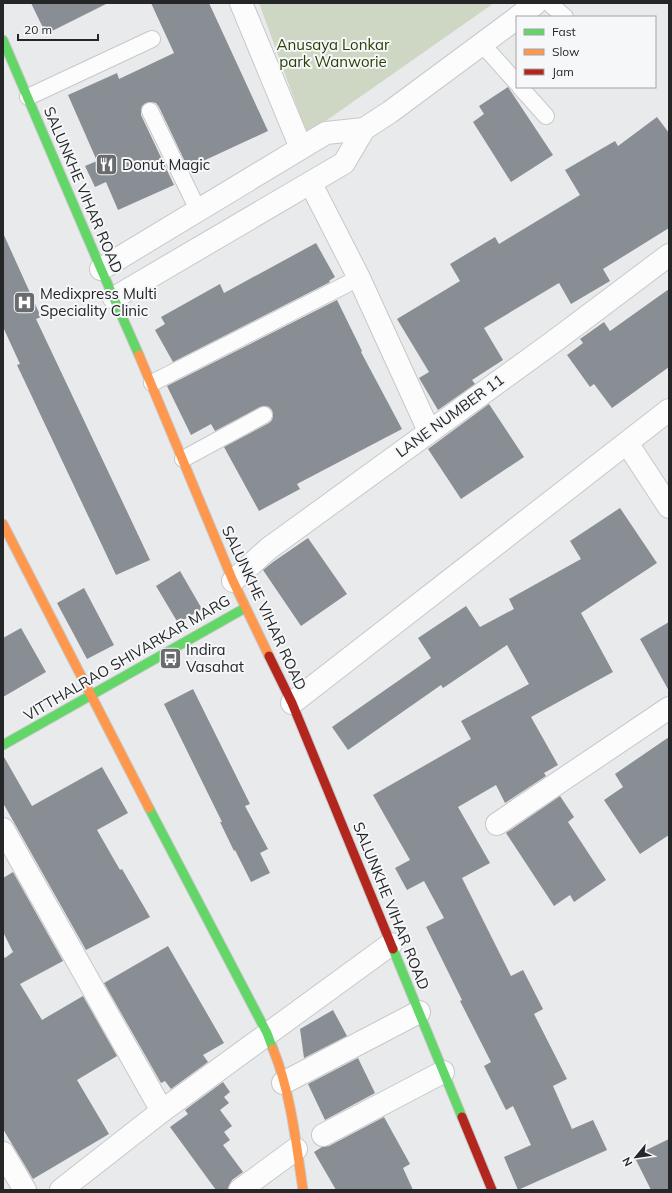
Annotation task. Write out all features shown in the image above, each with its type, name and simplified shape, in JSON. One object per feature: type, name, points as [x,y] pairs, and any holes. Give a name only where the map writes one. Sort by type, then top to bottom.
[{"type":"street","points":[[241,3],[301,148]]},
{"type":"street","points":[[518,16],[536,3]]},
{"type":"street","points":[[114,298],[311,184],[344,163],[364,129],[390,112],[516,18]]},
{"type":"street","name":"SALUNKHE VIHAR ROAD","points":[[3,40],[101,269],[152,383],[233,581],[292,703],[492,1190]]},
{"type":"street","points":[[101,269],[326,133],[364,129]]},
{"type":"street","points":[[311,184],[359,278],[429,431]]},
{"type":"street","name":"LANE NUMBER 11","points":[[233,581],[268,549],[556,340],[669,255]]},
{"type":"street","points":[[292,703],[669,410]]},
{"type":"street","points":[[627,443],[669,507]]},
{"type":"street","points":[[3,524],[90,695],[267,1033],[279,1065],[283,1082],[303,1190]]},
{"type":"street","name":"VITTHALRAO SHIVARKAR MARG","points":[[3,744],[245,608]]},
{"type":"street","points":[[497,824],[669,708]]},
{"type":"street","points":[[3,829],[162,1111]]},
{"type":"street","points":[[61,1190],[162,1111],[391,944]]},
{"type":"street","points":[[283,1082],[419,1012]]},
{"type":"street","points":[[323,1135],[443,1072]]},
{"type":"street","points":[[240,1190],[296,1149]]},
{"type":"street","points":[[3,1153],[25,1190]]},
{"type":"lane","points":[[549,3],[564,16]]},
{"type":"lane","points":[[28,97],[152,39]]},
{"type":"lane","points":[[482,44],[516,82]]},
{"type":"lane","points":[[521,88],[546,116]]},
{"type":"lane","points":[[150,111],[198,210]]},
{"type":"lane","points":[[152,383],[359,278]]},
{"type":"lane","points":[[183,459],[264,415]]},
{"type":"green space","name":"Anusaya Lonkar park Wanworie","points":[[259,3],[494,3],[307,134]]},
{"type":"building","points":[[31,3],[108,3],[46,34]]},
{"type":"building","points":[[151,3],[209,3],[268,131],[188,168],[159,107],[156,103],[146,103],[142,106],[141,115],[174,185],[118,210],[106,182],[95,187],[85,166],[97,161],[68,95],[117,73],[119,79],[174,53]]},
{"type":"building","points":[[508,87],[553,155],[511,182],[473,122],[484,114],[479,106]]},
{"type":"building","points":[[657,117],[669,133],[669,228],[603,269],[610,281],[571,304],[559,283],[484,328],[503,360],[472,380],[475,384],[438,410],[419,378],[429,372],[397,319],[460,281],[450,264],[495,237],[499,244],[580,195],[565,170],[615,141],[618,146]]},
{"type":"building","points":[[3,233],[41,317],[36,319],[150,560],[116,575],[17,365],[20,364],[3,327]]},
{"type":"building","points":[[316,243],[335,277],[329,281],[330,282],[173,362],[155,330],[165,324],[161,317],[220,284],[224,293]]},
{"type":"building","points":[[669,289],[669,367],[612,408],[594,384],[590,387],[567,355],[583,343],[580,339],[604,322],[610,331]]},
{"type":"building","points":[[337,300],[362,351],[361,352],[402,429],[297,484],[300,489],[259,511],[224,447],[269,423],[273,416],[272,410],[265,406],[260,407],[215,431],[211,424],[191,435],[167,386]]},
{"type":"building","points":[[489,404],[524,457],[461,499],[428,449]]},
{"type":"building","points":[[620,508],[657,563],[581,613],[613,672],[531,717],[558,765],[544,773],[546,776],[505,803],[496,785],[458,807],[490,863],[462,878],[511,976],[523,970],[543,1009],[534,1014],[567,1079],[553,1086],[572,1129],[593,1120],[607,1150],[518,1190],[504,1157],[531,1145],[513,1106],[506,1110],[484,1066],[491,1062],[460,1001],[462,1000],[426,927],[444,918],[424,881],[407,890],[395,868],[410,860],[373,795],[471,739],[461,721],[529,684],[507,645],[443,688],[441,685],[348,750],[332,727],[431,658],[418,638],[466,606],[480,627],[514,609],[509,599],[581,559],[570,541]]},
{"type":"building","points":[[308,538],[347,594],[301,626],[263,570]]},
{"type":"building","points":[[180,571],[202,609],[178,623],[156,586]]},
{"type":"building","points":[[84,588],[114,645],[87,659],[57,603]]},
{"type":"building","points":[[669,622],[669,691],[640,639]]},
{"type":"building","points":[[21,628],[46,672],[3,697],[3,638]]},
{"type":"building","points":[[193,689],[250,804],[245,806],[268,849],[260,853],[270,873],[251,882],[235,850],[234,851],[220,822],[222,822],[164,704]]},
{"type":"building","points":[[669,737],[669,835],[640,854],[604,800],[623,787],[615,774]]},
{"type":"building","points":[[3,757],[32,806],[102,767],[128,813],[97,830],[150,917],[86,950],[3,803]]},
{"type":"building","points":[[560,796],[574,817],[568,822],[606,880],[574,902],[570,895],[554,906],[506,833]]},
{"type":"building","points":[[13,872],[63,961],[20,984],[42,1020],[83,996],[117,1056],[77,1080],[109,1134],[33,1179],[3,1129],[3,955],[5,958],[13,952],[3,932],[3,878]]},
{"type":"building","points":[[168,946],[224,1043],[203,1055],[208,1062],[171,1089],[165,1081],[161,1083],[104,983]]},
{"type":"building","points":[[333,1010],[347,1036],[304,1058],[300,1029]]},
{"type":"building","points":[[358,1058],[375,1093],[325,1120],[308,1084]]},
{"type":"building","points":[[223,1082],[230,1092],[224,1097],[229,1103],[220,1110],[232,1126],[224,1132],[230,1140],[223,1145],[243,1172],[232,1180],[227,1190],[216,1190],[170,1127],[188,1114],[185,1110]]},
{"type":"building","points":[[384,1117],[410,1164],[403,1168],[413,1190],[336,1190],[314,1152],[322,1147],[329,1146]]},
{"type":"building","points":[[669,1139],[669,1190],[651,1190],[634,1156]]},
{"type":"traffic: fast","points":[[3,40],[139,355]]},
{"type":"traffic: fast","points":[[3,745],[245,608]]},
{"type":"traffic: fast","points":[[149,808],[267,1033],[273,1049]]},
{"type":"traffic: fast","points":[[393,949],[462,1117]]},
{"type":"traffic: slow","points":[[139,355],[233,581],[269,656]]},
{"type":"traffic: slow","points":[[3,524],[149,808]]},
{"type":"traffic: slow","points":[[273,1049],[289,1101],[303,1190]]},
{"type":"traffic: jam","points":[[269,656],[292,703],[393,949]]},
{"type":"traffic: jam","points":[[462,1117],[492,1190]]},
{"type":"place","name":"Donut Magic","points":[[107,165]]},
{"type":"place","name":"Medixpress Multi Speciality Clinic","points":[[24,303]]},
{"type":"place","name":"Indira Vasahat","points":[[171,659]]}]
